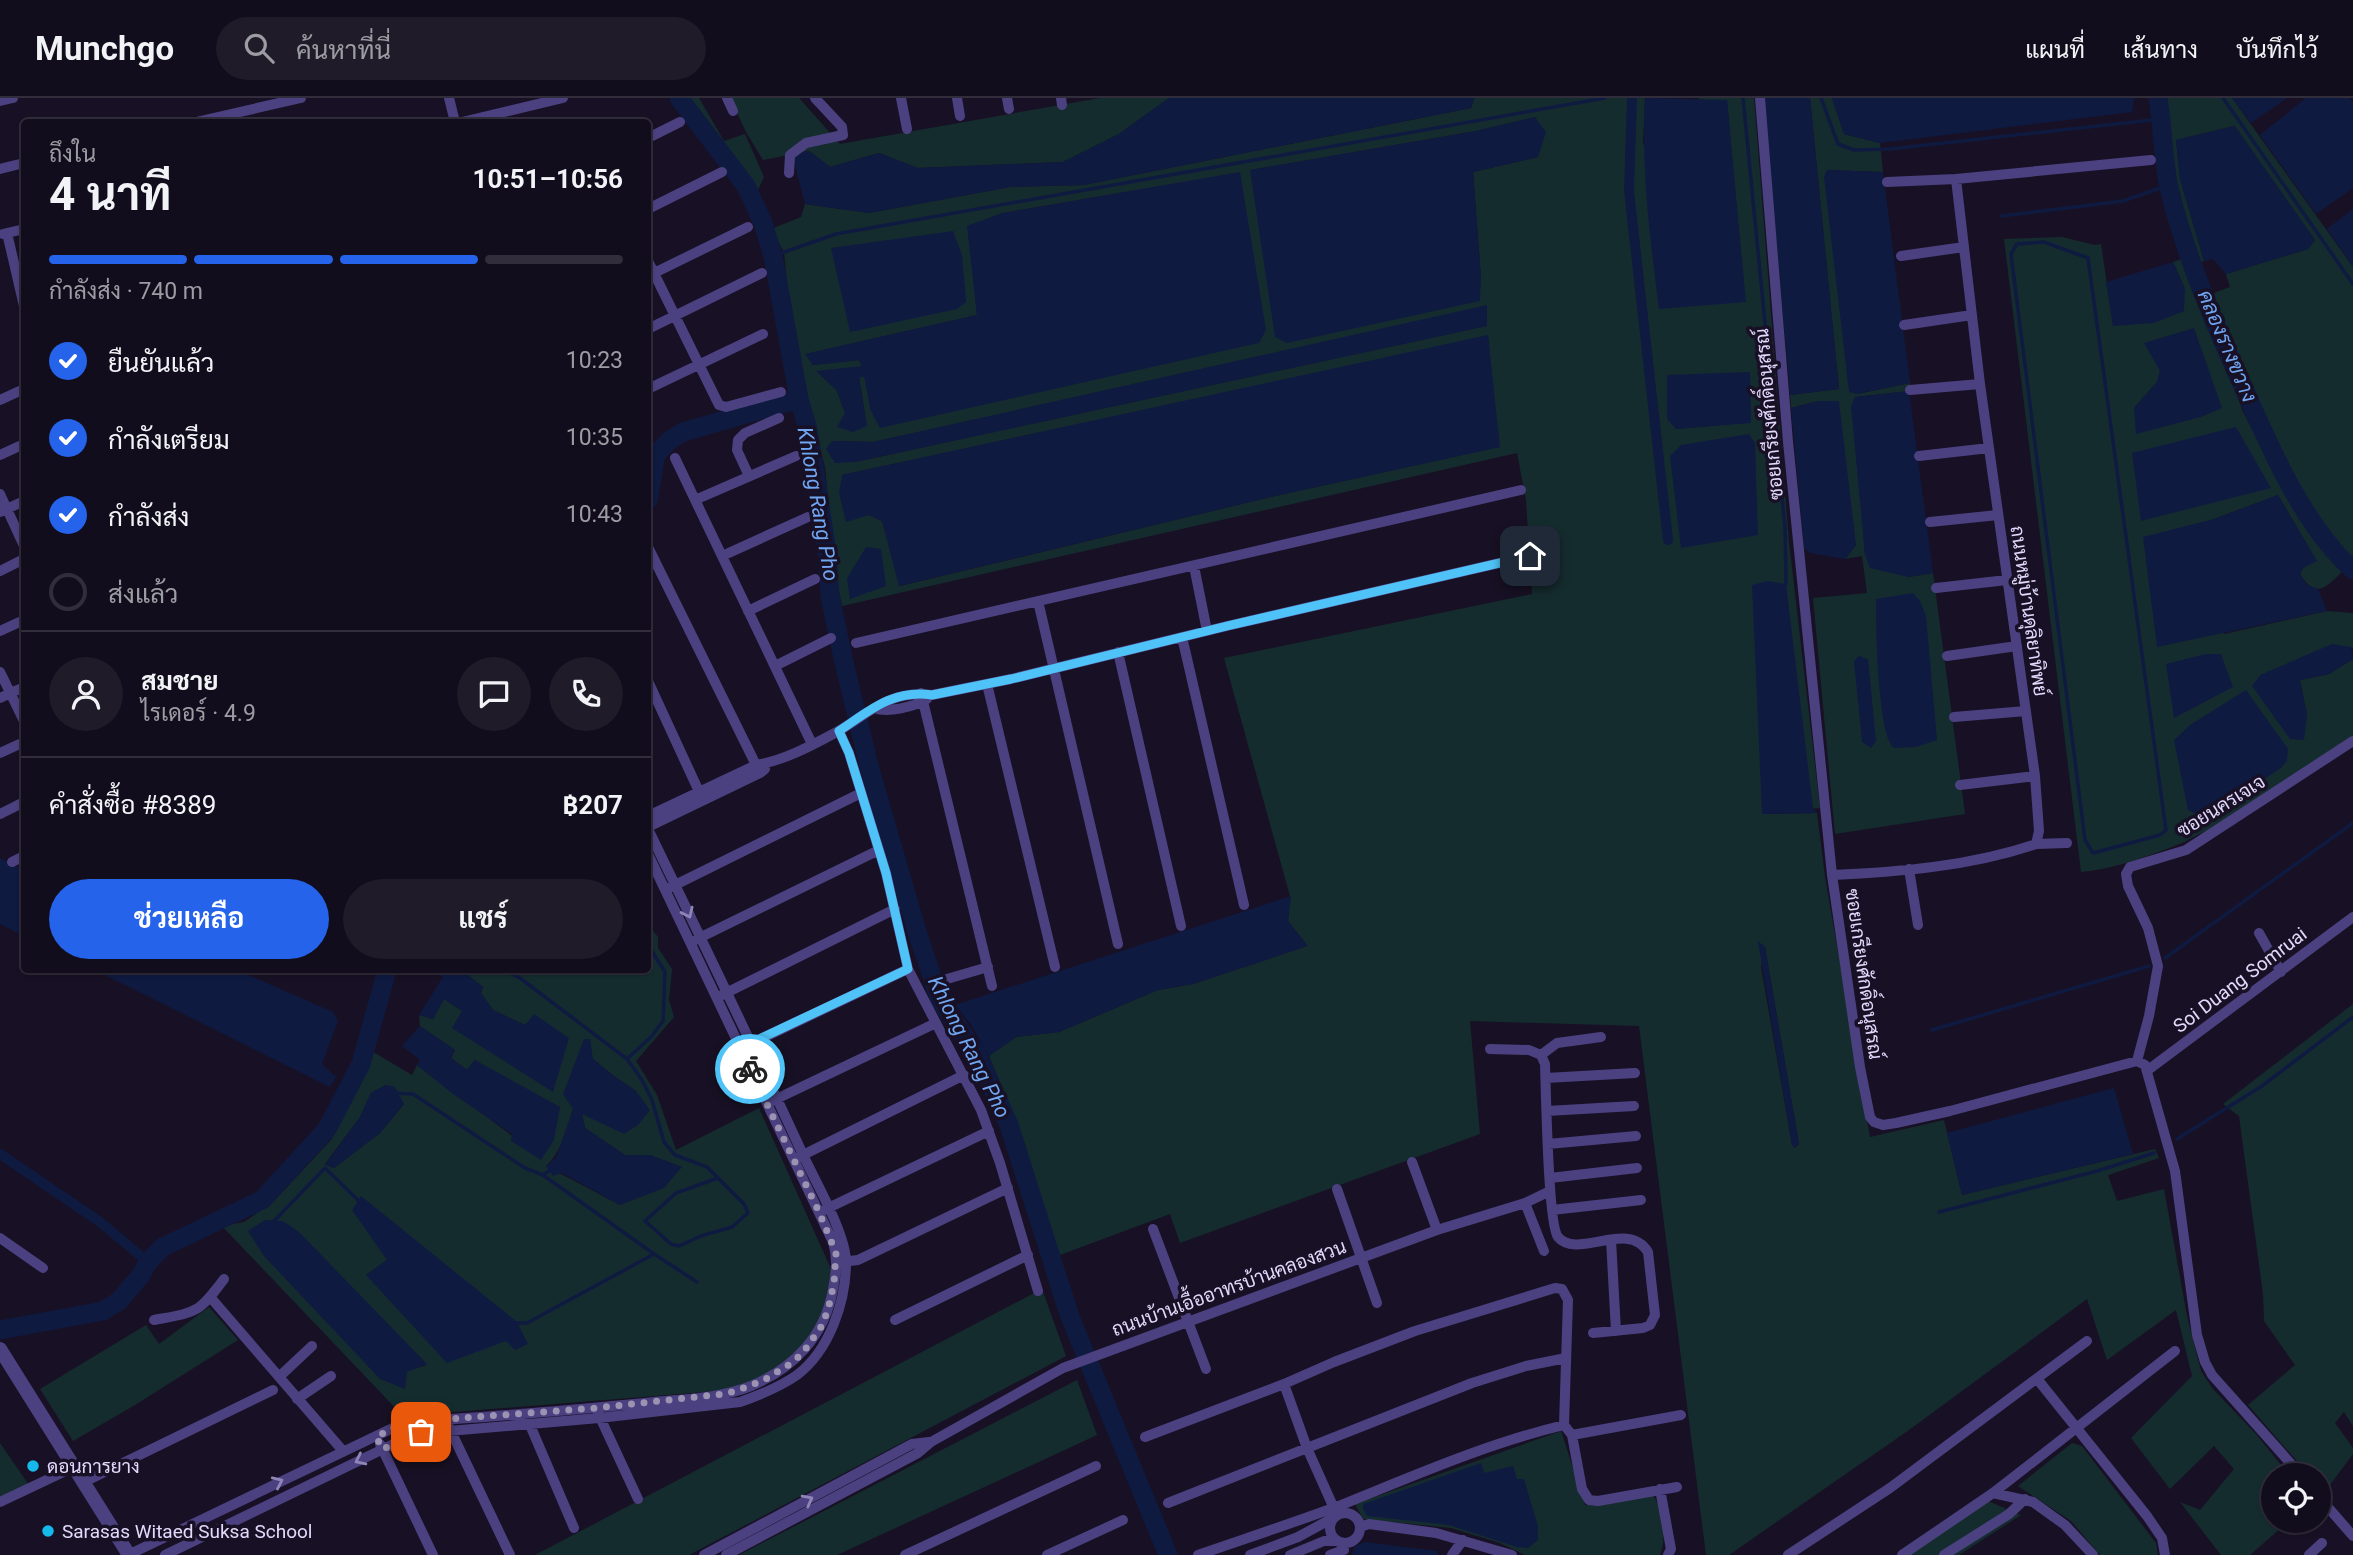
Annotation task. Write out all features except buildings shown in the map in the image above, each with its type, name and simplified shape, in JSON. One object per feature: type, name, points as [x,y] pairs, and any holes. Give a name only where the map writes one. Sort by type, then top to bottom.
[{"type":"street","points":[[0,101],[13,98]]},
{"type":"street","points":[[226,119],[301,98]]},
{"type":"street","points":[[449,98],[454,119]]},
{"type":"street","points":[[475,119],[563,98]]},
{"type":"street","points":[[727,98],[733,111]]},
{"type":"street","points":[[789,173],[790,155],[802,145],[843,135],[842,127],[815,98]]},
{"type":"street","points":[[901,98],[907,129]]},
{"type":"street","points":[[957,98],[960,116]]},
{"type":"street","name":"ซอยเกรียงศักดิ์อนุสรณ์","points":[[1760,98],[1788,442],[1832,874],[1860,1067],[1870,1117],[1874,1122],[1883,1125],[1950,1111],[2137,1061]]},
{"type":"street","points":[[651,136],[680,122]]},
{"type":"street","points":[[1887,182],[2151,160]]},
{"type":"street","points":[[0,169],[21,164]]},
{"type":"street","points":[[651,208],[722,172]]},
{"type":"street","name":"ถนนหมู่บ้านดุลิยาทิพย์","points":[[1956,178],[1980,384],[2035,776],[2039,831],[2036,844]]},
{"type":"street","points":[[651,274],[748,227]]},
{"type":"street","points":[[21,230],[4,234],[21,295]]},
{"type":"street","points":[[1901,256],[1965,247]]},
{"type":"street","points":[[651,328],[762,273]]},
{"type":"street","points":[[651,276],[719,405],[722,407],[781,392]]},
{"type":"street","points":[[1904,325],[1972,315]]},
{"type":"street","points":[[651,388],[763,334]]},
{"type":"street","points":[[1910,390],[1980,384]]},
{"type":"street","points":[[0,400],[21,390]]},
{"type":"street","points":[[749,476],[737,450],[737,440],[745,433],[779,418]]},
{"type":"street","points":[[0,455],[21,444]]},
{"type":"street","points":[[1919,456],[1989,448]]},
{"type":"street","points":[[695,500],[796,456]]},
{"type":"street","points":[[675,458],[812,744]]},
{"type":"street","points":[[856,643],[1521,490]]},
{"type":"street","points":[[0,494],[3,510],[21,541]]},
{"type":"street","points":[[3,510],[21,502]]},
{"type":"street","points":[[1930,522],[1998,515]]},
{"type":"street","points":[[722,556],[808,517]]},
{"type":"street","points":[[651,553],[758,769]]},
{"type":"street","points":[[651,815],[701,796],[812,744],[841,729],[868,710],[884,711],[926,696],[1530,556]]},
{"type":"street","points":[[0,570],[21,560]]},
{"type":"street","points":[[1194,565],[1207,631]]},
{"type":"street","points":[[748,611],[815,579]]},
{"type":"street","points":[[1936,588],[2007,580]]},
{"type":"street","points":[[1038,601],[1118,944]]},
{"type":"street","points":[[0,631],[21,621]]},
{"type":"street","points":[[1182,637],[1244,905]]},
{"type":"street","points":[[775,666],[831,638]]},
{"type":"street","points":[[1947,656],[2017,646]]},
{"type":"street","points":[[1118,652],[1181,926]]},
{"type":"street","points":[[0,672],[5,696],[21,717]]},
{"type":"street","points":[[987,684],[1055,967]]},
{"type":"street","points":[[5,696],[21,688]]},
{"type":"street","points":[[651,688],[701,796]]},
{"type":"street","points":[[926,696],[992,986]]},
{"type":"street","points":[[1954,717],[2026,711]]},
{"type":"street","points":[[841,729],[879,850],[908,969],[964,1075],[989,1131],[1038,1291]]},
{"type":"street","name":"ซอยนครเจเจ","points":[[2137,1061],[2158,966],[2148,928],[2129,886],[2126,874],[2130,867],[2186,850],[2353,741]]},
{"type":"street","points":[[0,752],[21,743]]},
{"type":"street","points":[[1960,785],[2035,776]]},
{"type":"street","points":[[669,887],[861,793]]},
{"type":"street","points":[[651,826],[701,796]]},
{"type":"street","points":[[0,814],[21,804]]},
{"type":"street","points":[[0,1349],[129,1555],[343,1451],[410,1423],[448,1425],[727,1404],[760,1395],[788,1381],[806,1367],[828,1337],[845,1250],[669,887],[651,836]]},
{"type":"street","points":[[1832,874],[1909,869],[1965,861],[2036,844],[2067,843]]},
{"type":"street","points":[[695,941],[879,850]]},
{"type":"street","points":[[12,862],[21,858]]},
{"type":"street","points":[[651,860],[669,887]]},
{"type":"street","points":[[1909,869],[1918,925]]},
{"type":"street","points":[[721,995],[895,909]]},
{"type":"street","name":"Soi Duang Somruai","points":[[2148,1070],[2353,918]]},
{"type":"street","points":[[2259,933],[2281,972]]},
{"type":"street","points":[[947,979],[988,967]]},
{"type":"street","points":[[745,1046],[908,969]]},
{"type":"street","points":[[772,1101],[936,1023]]},
{"type":"street","points":[[1541,1055],[1557,1043],[1601,1037]]},
{"type":"street","points":[[1490,1049],[1529,1050],[1541,1055],[1545,1064],[1550,1191],[1553,1225],[1558,1237],[1565,1242],[1587,1243],[1629,1238],[1643,1244],[1648,1252],[1655,1315],[1650,1325],[1592,1333]]},
{"type":"street","points":[[2137,1061],[2148,1070],[2175,1171],[2197,1335],[2204,1362],[2212,1375],[2290,1463]]},
{"type":"street","points":[[1546,1078],[1635,1073]]},
{"type":"street","points":[[799,1158],[964,1075]]},
{"type":"street","points":[[1547,1111],[1634,1106]]},
{"type":"street","points":[[824,1210],[989,1131]]},
{"type":"street","points":[[1548,1144],[1636,1136]]},
{"type":"street","points":[[1412,1162],[1437,1230]]},
{"type":"street","points":[[1550,1178],[1637,1168]]},
{"type":"street","points":[[842,1262],[858,1260],[1008,1188]]},
{"type":"street","points":[[1337,1189],[1377,1303]]},
{"type":"street","name":"ถนนบ้านเอื้ออาทรบ้านคลองสวน","points":[[726,1555],[761,1531],[912,1444],[931,1442],[1063,1368],[1437,1230],[1525,1203],[1550,1191]]},
{"type":"street","points":[[1552,1210],[1641,1200]]},
{"type":"street","points":[[1525,1203],[1544,1251]]},
{"type":"street","points":[[1153,1229],[1206,1369]]},
{"type":"street","points":[[0,1238],[43,1268]]},
{"type":"street","points":[[1612,1240],[1616,1331]]},
{"type":"street","points":[[895,1320],[1028,1255]]},
{"type":"street","points":[[154,1320],[195,1311],[211,1298],[224,1279]]},
{"type":"street","points":[[1144,1437],[1415,1331],[1555,1288],[1562,1289],[1567,1300],[1563,1425],[1572,1435],[1582,1489],[1589,1500],[1598,1501],[1678,1487]]},
{"type":"street","points":[[211,1298],[343,1451]]},
{"type":"street","points":[[1788,1555],[1861,1509],[2087,1341]]},
{"type":"street","points":[[279,1377],[312,1346]]},
{"type":"street","points":[[1902,1555],[1993,1493],[2175,1351]]},
{"type":"street","points":[[1168,1503],[1472,1383],[1526,1366],[1566,1358]]},
{"type":"street","points":[[297,1399],[331,1376]]},
{"type":"street","points":[[2038,1380],[2155,1527],[2165,1546],[2165,1555]]},
{"type":"street","points":[[1284,1384],[1335,1514],[1330,1531],[1343,1547]]},
{"type":"street","points":[[84,1482],[272,1390]]},
{"type":"street","points":[[597,1413],[638,1499]]},
{"type":"street","points":[[1572,1435],[1681,1415]]},
{"type":"street","points":[[527,1419],[574,1528]]},
{"type":"street","points":[[165,1555],[414,1434],[448,1425]]},
{"type":"street","points":[[448,1425],[510,1555]]},
{"type":"street","points":[[1250,1555],[1298,1537],[1335,1514],[1431,1468],[1537,1431],[1563,1425]]},
{"type":"street","points":[[376,1437],[433,1555]]},
{"type":"street","points":[[907,1554],[1096,1465]]},
{"type":"street","points":[[0,1502],[75,1467]]},
{"type":"street","points":[[1660,1489],[1671,1549],[1668,1555]]},
{"type":"street","points":[[1993,1493],[2025,1499],[2053,1515],[2090,1551]]},
{"type":"street","points":[[248,1496],[255,1511]]},
{"type":"street","points":[[1944,1555],[2009,1514],[2025,1499]]},
{"type":"street","points":[[2331,1511],[2353,1536]]},
{"type":"street","points":[[1198,1555],[1335,1514],[1348,1513],[1360,1527]]},
{"type":"street","points":[[1047,1555],[1124,1520]]},
{"type":"street","points":[[1360,1527],[1369,1524],[1463,1540],[1512,1555]]},
{"type":"street","points":[[1330,1555],[1355,1540],[1360,1527]]},
{"type":"street","name":"ถนนบ้านเอื้ออาทรบ้านคลองสวน","points":[[704,1555],[761,1531]]},
{"type":"street","points":[[1452,1555],[1463,1540]]},
{"type":"street","points":[[1290,1555],[1324,1541],[1343,1547]]},
{"type":"street","points":[[2309,1555],[2322,1543]]},
{"type":"street","points":[[2075,1555],[2090,1551]]},
{"type":"green space","points":[[682,98],[699,98],[724,141],[745,134],[764,177],[756,194],[726,150]]},
{"type":"green space","points":[[730,98],[799,98],[840,144],[1100,98],[1169,98],[1119,134],[1063,162],[918,168],[879,153],[830,167],[809,151],[763,160]]},
{"type":"green space","points":[[1474,98],[1645,98],[1643,144],[1745,302],[1727,101],[1699,98],[1754,98],[1789,542],[1820,808],[1762,814],[1817,813],[1825,877],[1870,1137],[1944,1120],[1962,1195],[2155,1149],[2159,1158],[2108,1175],[2117,1201],[2164,1189],[2187,1316],[2201,1371],[2213,1389],[2279,1463],[2261,1463],[2261,1533],[2275,1533],[2250,1555],[2221,1555],[2180,1502],[2200,1510],[2234,1469],[2214,1446],[2170,1489],[2131,1438],[2192,1376],[2176,1310],[2107,1360],[2087,1299],[1909,1430],[1729,1555],[1706,1555],[1639,1026],[1470,1021],[1480,1134],[1180,1243],[1170,1214],[1060,1255],[1037,1193],[1025,1144],[989,1056],[1016,1037],[1059,1032],[1158,990],[1193,984],[1307,946],[1288,921],[1290,896],[1224,658],[1532,594],[1526,500],[1517,453],[842,606],[835,570],[825,467],[794,352],[784,252],[771,229],[801,217],[805,204],[869,213],[1010,187],[1084,185],[1471,108]],"holes":[[[1536,117],[1538,157],[1473,172],[1481,278],[1251,170],[1476,131]],[[1240,173],[871,411],[865,376],[859,377],[867,426],[845,413],[837,391],[862,366],[859,360],[813,365],[806,354],[977,315],[968,226],[1003,213]],[[1487,306],[1486,326],[855,462],[832,441],[873,442]],[[1488,336],[1499,447],[1275,496],[900,586],[882,521],[869,515],[842,475]],[[1667,376],[1751,422],[1676,429]],[[1765,947],[1799,1144],[1795,1148],[1792,1145],[1761,967]]]},
{"type":"green space","points":[[1810,98],[1832,98],[1844,134],[1880,143],[1883,172],[1827,170],[1857,394],[1910,383],[1909,391],[1855,397],[1865,555],[1908,577],[1933,573],[1965,814],[1835,834],[1813,598],[1867,593],[1862,556],[1845,559],[1856,545],[1818,401],[1791,408],[1790,395],[1839,389]]},
{"type":"green space","points":[[2162,98],[2232,98],[2353,267],[2353,566],[2312,515],[2281,463],[2243,379],[2211,294],[2230,287],[2226,274],[2308,249],[2315,240],[2234,126],[2176,140],[2180,179],[2204,261],[2197,264],[2177,199]]},
{"type":"green space","points":[[2062,237],[2101,244],[2113,325],[2185,289],[2173,262],[2187,257],[2243,412],[2300,517],[2342,572],[2321,588],[2316,589],[2305,582],[2300,574],[2303,568],[2316,560],[2278,495],[2214,519],[2224,634],[2327,611],[2353,613],[2353,649],[2351,647],[2260,675],[2307,715],[2300,680],[2329,674],[2353,659],[2353,737],[2212,830],[2142,858],[2081,872],[2004,239]],"holes":[[[2160,371],[2201,417],[2134,408],[2157,382]]]},
{"type":"green space","points":[[651,928],[658,937],[658,948],[672,969],[669,1000],[674,1017],[636,1061],[657,1095],[676,1150],[759,1108],[831,1269],[825,1308],[818,1328],[794,1357],[768,1375],[729,1390],[403,1416],[222,1226],[244,1222],[273,1202],[331,1140],[352,1100],[370,1050],[412,1075],[417,1065],[541,1160],[475,1060],[467,1070],[451,1058],[455,1050],[420,1026],[419,1015],[433,1019],[444,999],[462,1011],[453,1029],[525,1025],[493,1010],[481,993],[483,987],[465,973],[651,973]],"holes":[[[590,1039],[592,1058],[636,1091],[582,1113],[585,1128],[625,1155],[650,1155],[682,1167],[620,1205],[546,1166],[563,1141],[569,1124]],[[386,1085],[404,1104],[380,1133],[334,1168],[325,1164],[360,1117],[371,1093]],[[387,1260],[528,1344],[506,1340],[366,1275]],[[362,1358],[427,1365],[380,1379]]]},
{"type":"green space","points":[[2353,1004],[2353,1426],[2344,1412],[2335,1423],[2353,1448],[2353,1454],[2331,1484],[2331,1463],[2299,1463],[2248,1405],[2295,1365],[2264,1321],[2263,1294],[2239,1116],[2223,1104]]},
{"type":"green space","points":[[1042,1289],[1066,1356],[689,1555],[535,1555]]},
{"type":"green space","points":[[209,1307],[238,1340],[73,1441],[40,1389],[146,1325],[159,1344]]},
{"type":"green space","points":[[1077,1380],[1097,1435],[837,1555],[739,1555]]},
{"type":"green space","points":[[1561,1431],[1585,1505],[1652,1494],[1663,1524],[1660,1555],[1525,1555],[1500,1543],[1451,1528],[1363,1519],[1355,1504]]},
{"type":"green space","points":[[0,1443],[29,1485],[0,1498]]},
{"type":"green space","points":[[2072,1443],[2082,1446],[2156,1543],[2158,1555],[2100,1555],[2071,1521],[2018,1486]]},
{"type":"green space","points":[[1988,1501],[2021,1515],[1959,1555],[1908,1555]]},
{"type":"water","points":[[1169,98],[1474,98],[1471,108],[1084,185],[1010,187],[869,213],[805,204],[792,154],[809,151],[830,167],[879,153],[918,168],[1063,162],[1119,134]]},
{"type":"water","points":[[1645,98],[1727,100],[1746,302],[1659,309],[1645,178]]},
{"type":"water","points":[[1764,98],[1810,98],[1839,389],[1790,395]]},
{"type":"water","points":[[1832,98],[2134,98],[2132,112],[1880,143],[1844,134]]},
{"type":"water","points":[[2232,98],[2287,98],[2251,123]]},
{"type":"water","points":[[2306,98],[2349,98],[2353,102],[2353,188],[2316,214],[2260,135]]},
{"type":"water","points":[[1535,117],[1546,132],[1538,157],[1473,172],[1481,278],[1480,301],[1287,343],[1275,337],[1250,170],[1476,131]]},
{"type":"water","points":[[2235,126],[2315,240],[2308,249],[2226,274],[2213,259],[2204,261],[2180,179],[2176,140]]},
{"type":"water","points":[[1827,170],[1883,172],[1910,383],[1857,394],[1849,392],[1824,177]]},
{"type":"water","points":[[1240,172],[1266,330],[1259,343],[880,428],[871,411],[864,376],[859,378],[867,426],[853,432],[837,427],[845,413],[837,391],[816,371],[862,366],[859,360],[813,365],[805,354],[977,315],[967,226],[1003,213]]},
{"type":"water","points":[[2353,209],[2353,267],[2327,229]]},
{"type":"water","points":[[953,231],[962,255],[966,302],[957,309],[850,332],[831,248]]},
{"type":"water","points":[[2173,262],[2185,289],[2184,311],[2154,323],[2113,326],[2106,282]]},
{"type":"water","points":[[1487,305],[1487,326],[855,462],[835,463],[826,449],[832,441],[873,442]]},
{"type":"water","points":[[2194,328],[2222,408],[2201,417],[2136,434],[2134,408],[2157,382],[2160,371],[2144,343]]},
{"type":"water","points":[[1488,335],[1500,447],[1275,496],[899,586],[882,521],[869,515],[846,522],[839,493],[842,475]]},
{"type":"water","points":[[1750,372],[1751,423],[1676,429],[1667,419],[1667,375]]},
{"type":"water","points":[[1909,391],[1933,573],[1908,577],[1870,568],[1865,555],[1851,406],[1855,397]]},
{"type":"water","points":[[1818,401],[1839,401],[1856,545],[1845,559],[1810,553],[1804,548],[1791,408]]},
{"type":"water","points":[[2236,427],[2271,488],[2141,521],[2132,453]]},
{"type":"water","points":[[1749,434],[1755,443],[1758,535],[1681,548],[1670,456],[1681,445]]},
{"type":"water","points":[[2278,495],[2317,561],[2303,568],[2300,574],[2306,584],[2318,589],[2327,611],[2157,647],[2143,537],[2214,519]]},
{"type":"water","points":[[866,547],[881,549],[886,586],[850,599],[847,578]]},
{"type":"water","points":[[1768,581],[1786,584],[1813,808],[1817,813],[1762,814],[1752,585]]},
{"type":"water","points":[[1913,593],[1920,601],[1926,616],[1937,740],[1916,747],[1894,748],[1888,739],[1881,702],[1876,599]]},
{"type":"water","points":[[2332,644],[2351,647],[2353,659],[2329,674],[2300,680],[2307,715],[2304,740],[2290,739],[2252,686],[2260,675]]},
{"type":"water","points":[[2206,654],[2221,654],[2233,687],[2174,718],[2166,664]]},
{"type":"water","points":[[1859,656],[1868,659],[1876,741],[1871,748],[1862,742],[1854,661]]},
{"type":"water","points":[[2246,690],[2288,749],[2287,761],[2281,768],[2204,818],[2188,810],[2174,740],[2190,725]]},
{"type":"water","points":[[0,858],[21,868],[21,934],[0,924]]},
{"type":"water","points":[[1291,896],[1288,921],[1308,946],[1193,984],[1158,990],[1059,1032],[1016,1037],[989,1056],[970,1023],[955,1005]]},
{"type":"water","points":[[1758,941],[1765,947],[1799,1144],[1795,1148],[1792,1145]]},
{"type":"water","points":[[101,973],[244,973],[333,1012],[338,1021],[322,1064],[336,1077],[330,1087]]},
{"type":"water","points":[[434,973],[465,973],[483,987],[481,993],[493,1010],[525,1025],[534,1014],[569,1038],[553,1092],[452,1028],[462,1011],[444,999],[433,1019],[419,1015],[443,977]]},
{"type":"water","points":[[420,1026],[455,1050],[451,1058],[467,1070],[475,1060],[560,1107],[554,1140],[541,1160],[511,1141],[512,1134],[453,1094],[417,1065],[420,1060],[402,1046]]},
{"type":"water","points":[[584,1039],[590,1039],[593,1059],[636,1091],[650,1110],[638,1125],[624,1134],[582,1114],[585,1128],[625,1155],[650,1155],[682,1167],[664,1188],[620,1205],[562,1173],[553,1176],[546,1166],[556,1158],[573,1109],[563,1094]]},
{"type":"water","points":[[386,1085],[395,1087],[404,1104],[380,1133],[334,1168],[325,1165],[360,1117],[371,1093]]},
{"type":"water","points":[[2114,1088],[2133,1154],[1962,1195],[1947,1133]]},
{"type":"water","points":[[361,1196],[517,1322],[528,1344],[515,1350],[506,1341],[447,1363],[366,1275],[387,1260],[352,1210]]},
{"type":"water","points":[[265,1220],[283,1221],[299,1232],[427,1364],[407,1372],[405,1389],[380,1379],[264,1256],[248,1231]]},
{"type":"water","points":[[1481,1463],[1484,1473],[1513,1466],[1517,1479],[1524,1479],[1538,1526],[1538,1540],[1528,1548],[1517,1547],[1449,1525],[1367,1516],[1363,1509],[1363,1504]]},
{"type":"water","points":[[1365,1542],[1437,1551],[1437,1555],[1352,1555],[1355,1546]]},
{"type":"waterway","name":"Khlong Rang Pho","points":[[679,98],[746,186],[763,223],[773,256],[799,399],[807,426],[827,554],[830,596],[843,658],[869,766],[917,932],[940,1000],[977,1054],[1009,1125],[1070,1317],[1168,1555]]},
{"type":"waterway","points":[[773,256],[836,234],[1605,98]]},
{"type":"waterway","points":[[1632,98],[1629,191],[1668,540]]},
{"type":"waterway","points":[[1743,98],[1785,528],[1786,584]]},
{"type":"waterway","points":[[1821,98],[1838,144],[1854,150],[1890,149],[2161,119]]},
{"type":"waterway","name":"คลองรางขวาง","points":[[2158,98],[2169,188],[2184,240],[2213,318],[2291,487],[2319,532],[2353,570]]},
{"type":"waterway","points":[[2223,98],[2353,284]]},
{"type":"waterway","points":[[2001,216],[2123,201],[2169,185]]},
{"type":"waterway","points":[[2044,242],[2088,258],[2166,830],[2160,835],[2093,853],[2085,840],[2011,254],[2017,244],[2044,242]]},
{"type":"waterway","points":[[651,483],[656,454],[683,432],[799,399]]},
{"type":"waterway","points":[[2165,958],[2353,823]]},
{"type":"waterway","points":[[627,1059],[652,1036],[663,1021],[665,972],[651,950]]},
{"type":"waterway","points":[[1932,1030],[2149,966]]},
{"type":"waterway","points":[[0,1330],[103,1311],[119,1301],[141,1275],[148,1262],[163,1247],[262,1200],[327,1129],[361,1064],[386,973]]},
{"type":"waterway","points":[[510,973],[627,1059],[652,1100],[664,1142],[675,1155],[707,1167],[718,1178]]},
{"type":"waterway","points":[[2177,1139],[2262,1086],[2353,1017]]},
{"type":"waterway","points":[[394,1093],[413,1094],[525,1168],[543,1175],[553,1168]]},
{"type":"waterway","points":[[1939,1212],[2097,1171],[2154,1153]]},
{"type":"waterway","points":[[0,1154],[100,1222],[148,1262]]},
{"type":"waterway","points":[[325,1168],[361,1203]]},
{"type":"waterway","points":[[274,1221],[324,1169]]},
{"type":"waterway","points":[[516,1323],[527,1323],[654,1254],[543,1175]]},
{"type":"waterway","points":[[718,1178],[744,1204],[748,1213],[732,1227],[679,1246],[671,1244],[645,1221],[676,1193],[718,1178]]},
{"type":"waterway","points":[[654,1254],[697,1282]]},
{"type":"way so far","points":[[421,1432],[383,1449],[376,1437],[399,1425],[421,1421],[596,1408],[723,1394],[750,1387],[764,1380],[802,1354],[821,1327],[828,1310],[837,1262],[836,1253],[750,1069]]},
{"type":"place","name":"ดอนการยาง","points":[[33,1466]]},
{"type":"place","name":"Sarasas Witaed Suksa School","points":[[48,1531]]},
{"type":"route","points":[[750,1069],[740,1048],[908,969],[886,873],[849,753],[839,731],[863,713],[882,701],[921,693],[932,695],[1011,679],[1530,556]]}]
